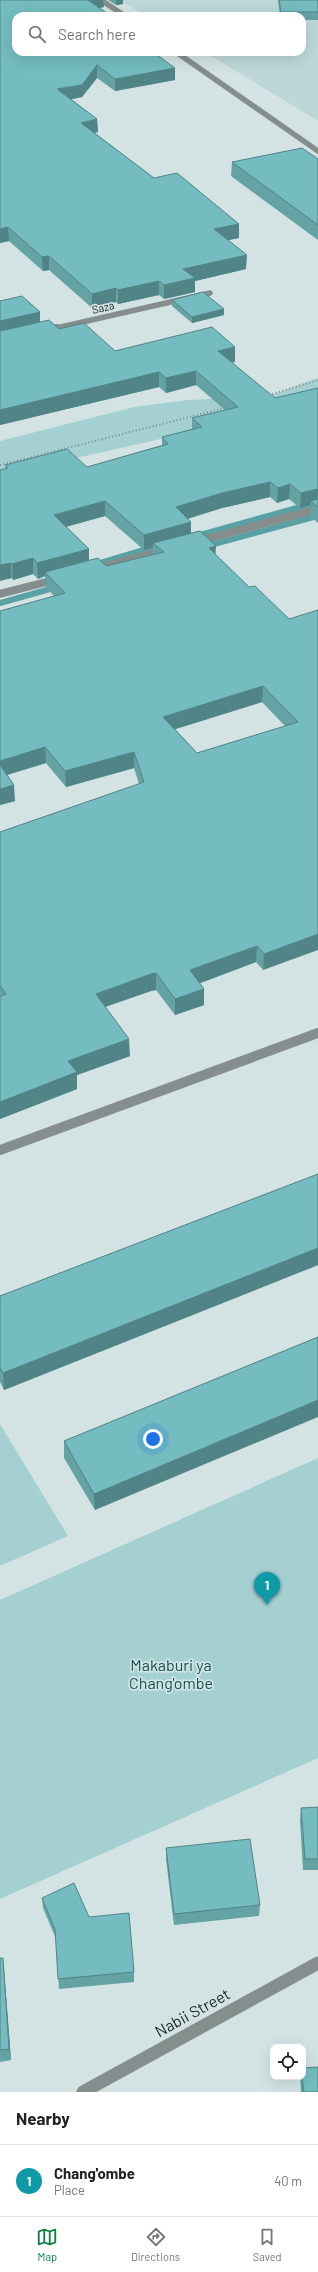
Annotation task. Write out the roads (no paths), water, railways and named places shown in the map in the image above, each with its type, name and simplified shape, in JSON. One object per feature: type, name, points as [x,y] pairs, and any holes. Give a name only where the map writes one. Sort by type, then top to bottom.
[{"type":"street","points":[[101,0],[118,12]]},
{"type":"street","points":[[182,56],[318,150]]},
{"type":"street","name":"Saza","points":[[39,332],[210,293]]},
{"type":"street","points":[[189,544],[318,509]]},
{"type":"street","points":[[83,572],[174,548]]},
{"type":"street","points":[[0,594],[68,576]]},
{"type":"street","points":[[0,1150],[318,1033]]},
{"type":"street","name":"Nabii Street","points":[[82,2092],[318,1964]]},
{"type":"waterway","points":[[193,537],[318,502]]},
{"type":"waterway","points":[[203,547],[318,516]]},
{"type":"waterway","points":[[93,565],[153,547]]},
{"type":"waterway","points":[[0,603],[57,587]]},
{"type":"place","name":"Chang'ombe","points":[[267,1605]]},
{"type":"park label","name":"Makaburi ya Chang'ombe","points":[[171,1673]]}]
